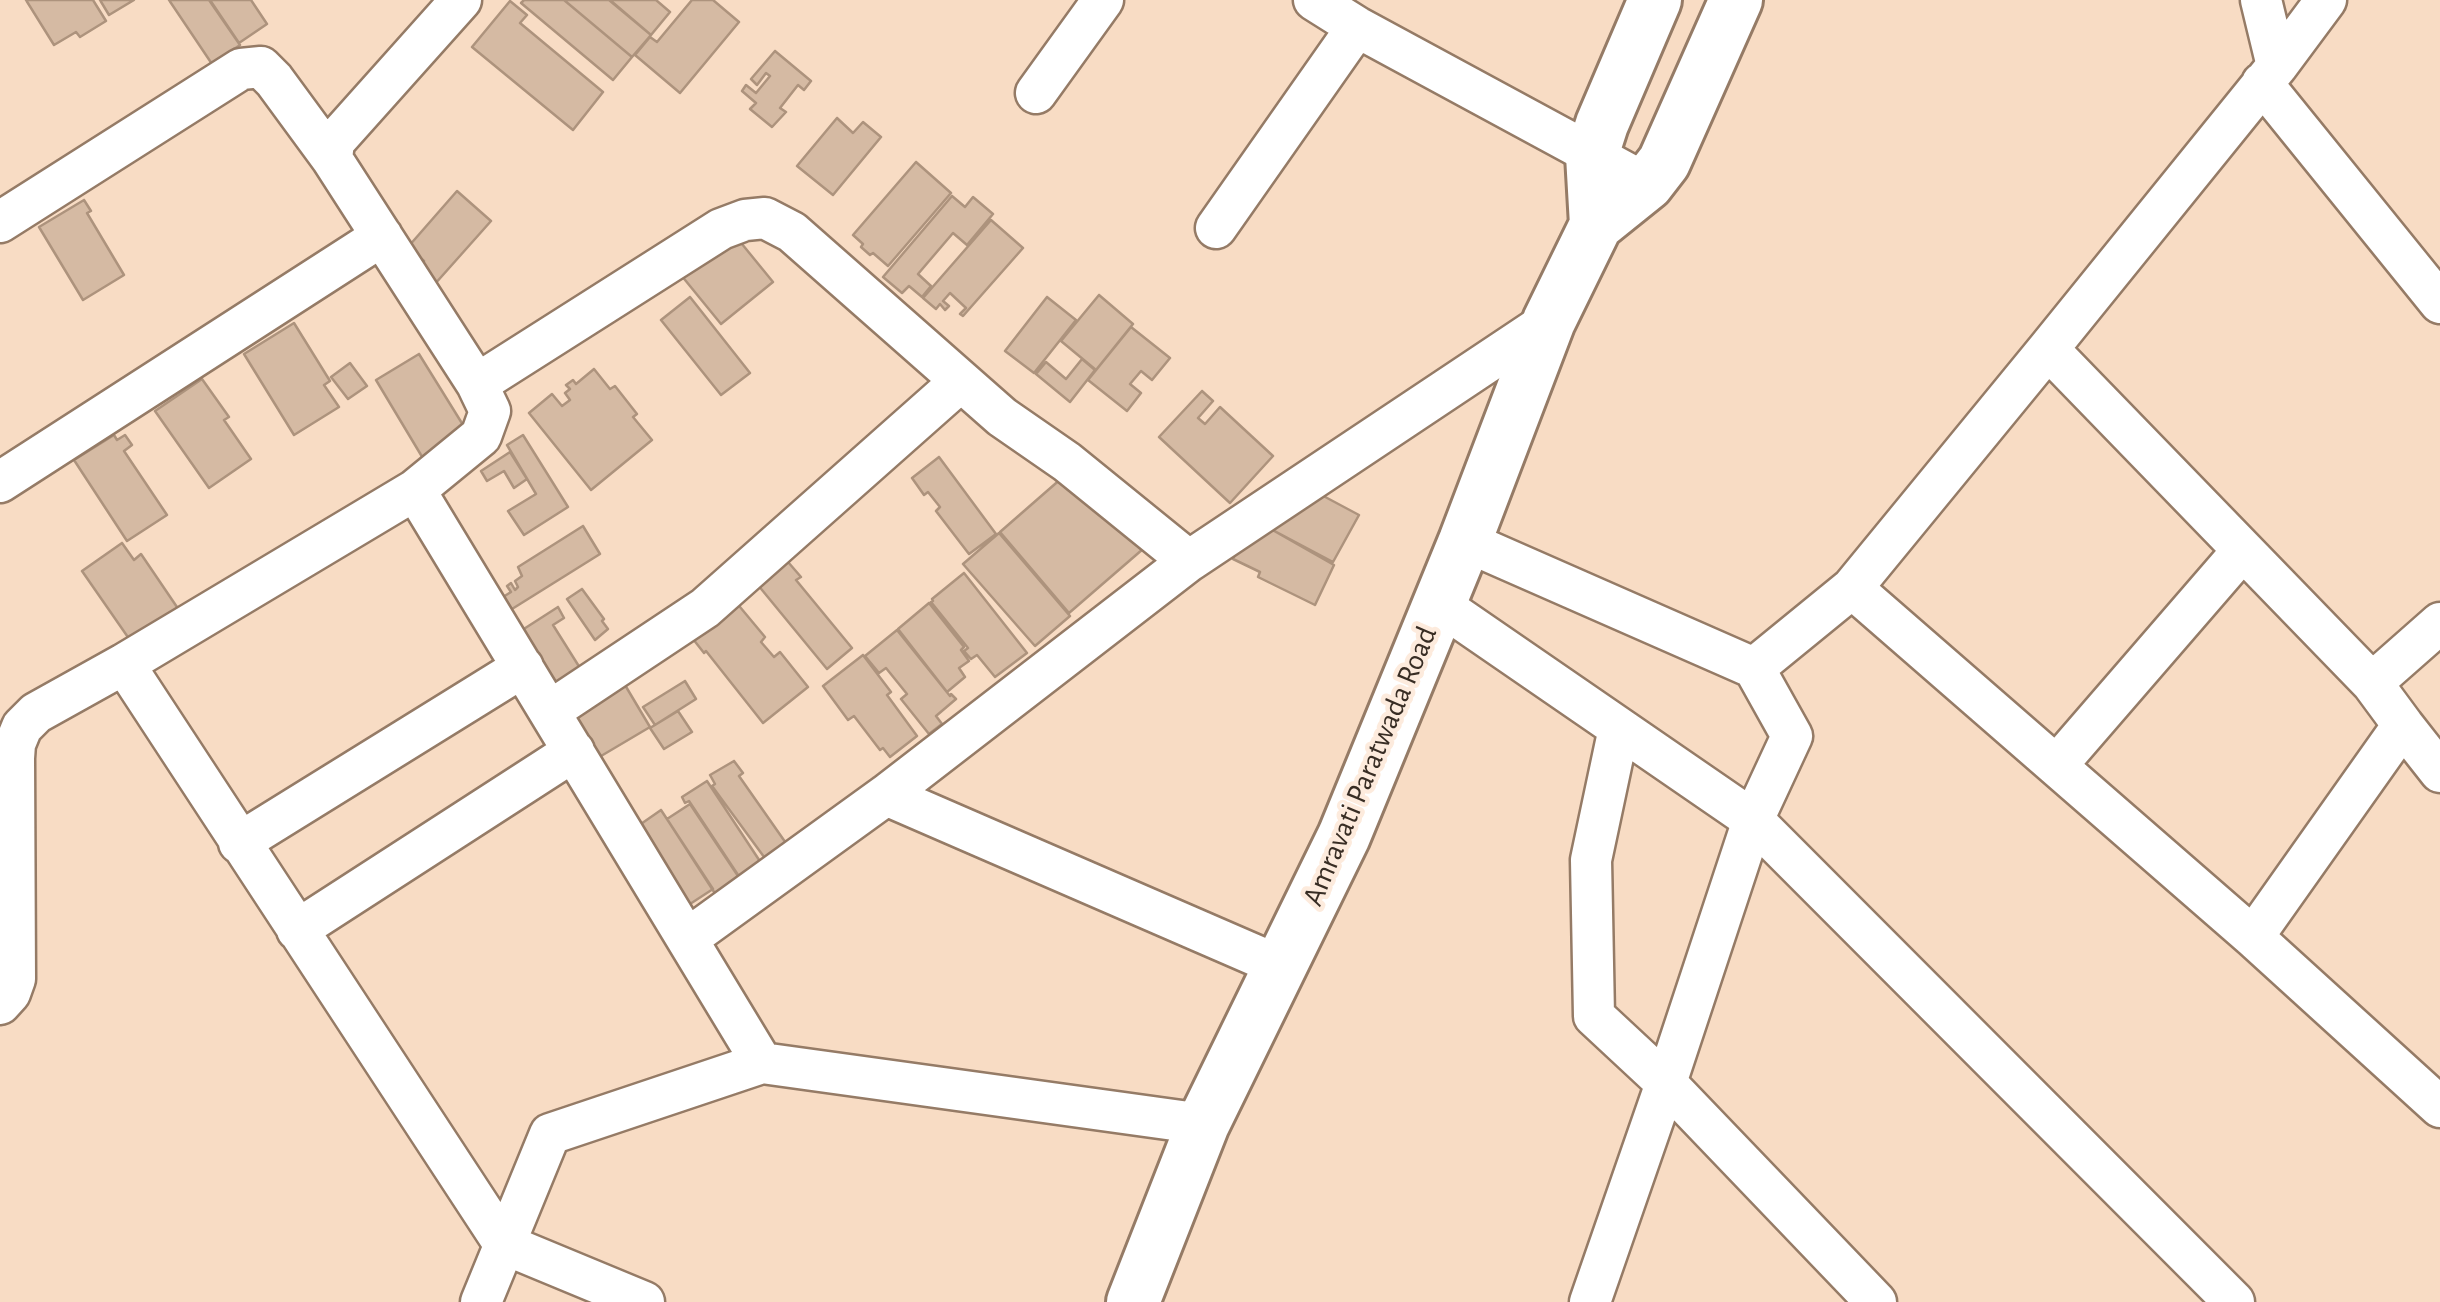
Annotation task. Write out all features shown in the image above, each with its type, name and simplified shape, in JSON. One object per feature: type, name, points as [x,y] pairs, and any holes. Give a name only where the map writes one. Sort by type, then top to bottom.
[{"type":"main road","name":"Amravati Paratwada Road","points":[[1596,226],[1592,155],[1656,0]]},
{"type":"main road","name":"Amravati Paratwada Road","points":[[1133,1302],[1203,1124],[1344,836],[1550,321],[1596,226],[1647,184],[1664,162],[1736,0]]},
{"type":"street","points":[[332,159],[334,142],[461,0]]},
{"type":"street","points":[[1036,93],[1103,0]]},
{"type":"street","points":[[1314,0],[1647,184]]},
{"type":"street","points":[[2261,0],[2269,74],[2440,303]]},
{"type":"street","points":[[1754,668],[1852,588],[2326,0]]},
{"type":"street","points":[[1216,228],[1357,27]]},
{"type":"street","points":[[0,222],[241,69],[261,68],[332,159],[478,384],[490,411],[481,436],[415,490],[36,713],[22,727],[15,744],[15,979],[0,1004]]},
{"type":"street","points":[[478,384],[721,229],[766,218],[792,232],[1002,416],[1068,462],[1189,561]]},
{"type":"street","points":[[0,482],[382,236]]},
{"type":"street","points":[[687,939],[886,796],[1189,561],[1550,321]]},
{"type":"street","points":[[2048,349],[2372,683],[2440,772]]},
{"type":"street","points":[[550,711],[706,608],[961,381]]},
{"type":"street","points":[[415,490],[762,1063]]},
{"type":"street","points":[[1465,540],[1754,668],[1792,736],[1752,820],[1590,1302]]},
{"type":"street","points":[[2056,765],[2243,550]]},
{"type":"street","points":[[1852,588],[2253,937],[2440,1107]]},
{"type":"street","points":[[1439,604],[1752,820],[2234,1302]]},
{"type":"street","points":[[2372,683],[2440,623]]},
{"type":"street","points":[[124,664],[504,1244],[644,1302]]},
{"type":"street","points":[[239,843],[524,667]]},
{"type":"street","points":[[2253,937],[2403,725]]},
{"type":"street","points":[[1619,728],[1591,860],[1594,1016],[1666,1083],[1876,1302]]},
{"type":"street","points":[[296,930],[574,751]]},
{"type":"street","points":[[886,796],[1280,966]]},
{"type":"street","points":[[480,1302],[550,1134],[762,1063],[1203,1124]]},
{"type":"building","points":[[26,0],[93,0],[106,21],[80,37],[76,32],[54,45]]},
{"type":"building","points":[[100,0],[134,0],[109,15]]},
{"type":"building","points":[[169,0],[209,0],[240,45],[212,64]]},
{"type":"building","points":[[210,0],[251,0],[267,24],[239,43]]},
{"type":"building","points":[[564,0],[632,57],[613,80],[521,3]]},
{"type":"building","points":[[564,0],[609,0],[651,35],[632,57]]},
{"type":"building","points":[[610,0],[656,0],[670,12],[651,35]]},
{"type":"building","points":[[692,0],[713,0],[739,22],[680,93],[635,55],[650,37],[657,42]]},
{"type":"building","points":[[510,1],[527,15],[520,23],[603,92],[573,130],[472,47]]},
{"type":"building","points":[[775,51],[811,81],[804,90],[798,85],[780,108],[786,112],[772,127],[750,109],[756,103],[742,91],[746,85],[756,93],[770,76],[766,73],[757,85],[751,79]]},
{"type":"building","points":[[837,118],[853,133],[863,122],[881,137],[833,195],[797,166]]},
{"type":"building","points":[[916,162],[951,193],[888,266],[873,253],[870,255],[853,235]]},
{"type":"building","points":[[457,191],[491,221],[434,285],[417,270],[424,261],[408,247]]},
{"type":"building","points":[[952,196],[965,207],[973,197],[993,214],[967,245],[953,233],[918,274],[931,286],[922,297],[909,286],[902,293],[883,277]]},
{"type":"building","points":[[84,200],[91,211],[87,213],[124,275],[83,300],[39,227]]},
{"type":"building","points":[[991,220],[1023,248],[963,316],[960,314],[966,308],[950,293],[943,301],[949,306],[945,310],[940,304],[936,309],[923,298]]},
{"type":"building","points":[[733,233],[773,282],[721,324],[681,275]]},
{"type":"building","points":[[1099,295],[1133,324],[1096,370],[1061,341]]},
{"type":"building","points":[[690,297],[750,373],[721,395],[661,320]]},
{"type":"building","points":[[1047,297],[1076,320],[1034,373],[1005,351]]},
{"type":"building","points":[[294,323],[330,381],[324,385],[339,407],[294,435],[244,354]]},
{"type":"building","points":[[1131,327],[1170,358],[1152,380],[1141,371],[1130,384],[1141,393],[1127,411],[1088,380]]},
{"type":"building","points":[[419,354],[468,433],[424,460],[376,380]]},
{"type":"building","points":[[1082,359],[1095,370],[1070,402],[1036,374],[1046,362],[1066,379]]},
{"type":"building","points":[[350,363],[367,386],[348,399],[331,377]]},
{"type":"building","points":[[594,369],[610,389],[615,386],[652,440],[591,490],[529,413],[552,394],[562,406],[570,400],[565,393],[570,389],[566,385],[573,380],[576,384]]},
{"type":"building","points":[[202,379],[229,417],[224,420],[251,459],[209,488],[155,411]]},
{"type":"building","points":[[1202,391],[1213,401],[1198,418],[1205,424],[1220,407],[1273,456],[1230,503],[1159,437]]},
{"type":"building","points":[[114,435],[117,440],[125,435],[132,445],[124,451],[167,515],[127,541],[74,460]]},
{"type":"building","points":[[523,435],[568,507],[524,535],[508,511],[536,494],[507,445]]},
{"type":"building","points":[[510,452],[527,479],[514,488],[504,471],[487,481],[481,471]]},
{"type":"building","points":[[939,457],[996,534],[969,554],[936,511],[940,507],[928,492],[924,495],[912,478]]},
{"type":"building","points":[[1063,477],[1143,549],[1069,613],[1000,532]]},
{"type":"building","points":[[1314,491],[1359,515],[1333,562],[1267,527]]},
{"type":"building","points":[[583,526],[600,554],[504,614],[503,597],[511,592],[507,586],[511,583],[515,590],[515,581],[522,576],[518,567]]},
{"type":"building","points":[[1269,528],[1334,565],[1315,605],[1258,577],[1260,572],[1233,559],[1237,550]]},
{"type":"building","points":[[999,533],[1070,616],[1035,646],[963,564]]},
{"type":"building","points":[[122,543],[134,560],[141,554],[179,610],[132,643],[82,571]]},
{"type":"building","points":[[782,555],[801,577],[796,580],[852,648],[827,669],[753,579]]},
{"type":"building","points":[[964,573],[1027,653],[995,677],[977,655],[971,659],[964,651],[968,648],[931,602]]},
{"type":"building","points":[[582,589],[608,629],[595,640],[567,599]]},
{"type":"building","points":[[735,601],[765,637],[761,642],[774,657],[780,652],[808,687],[763,723],[693,639]]},
{"type":"building","points":[[929,603],[964,647],[961,650],[969,661],[959,668],[965,677],[947,692],[898,629]]},
{"type":"building","points":[[558,607],[564,618],[553,625],[580,668],[551,688],[516,634]]},
{"type":"building","points":[[897,630],[956,699],[936,716],[942,724],[929,734],[901,699],[907,694],[886,668],[879,673],[865,656]]},
{"type":"building","points":[[863,655],[917,736],[890,757],[854,716],[848,720],[823,686]]},
{"type":"building","points":[[622,680],[650,727],[596,759],[569,713]]},
{"type":"building","points":[[685,681],[696,699],[655,725],[643,707]]},
{"type":"building","points":[[678,711],[692,732],[664,749],[650,728]]},
{"type":"building","points":[[734,761],[743,773],[739,776],[788,846],[767,861],[712,786],[715,784],[710,775]]},
{"type":"building","points":[[707,781],[769,875],[748,890],[689,801],[685,803],[682,797]]},
{"type":"building","points":[[690,804],[740,879],[716,895],[667,819]]},
{"type":"building","points":[[661,810],[713,889],[690,904],[638,826]]}]
